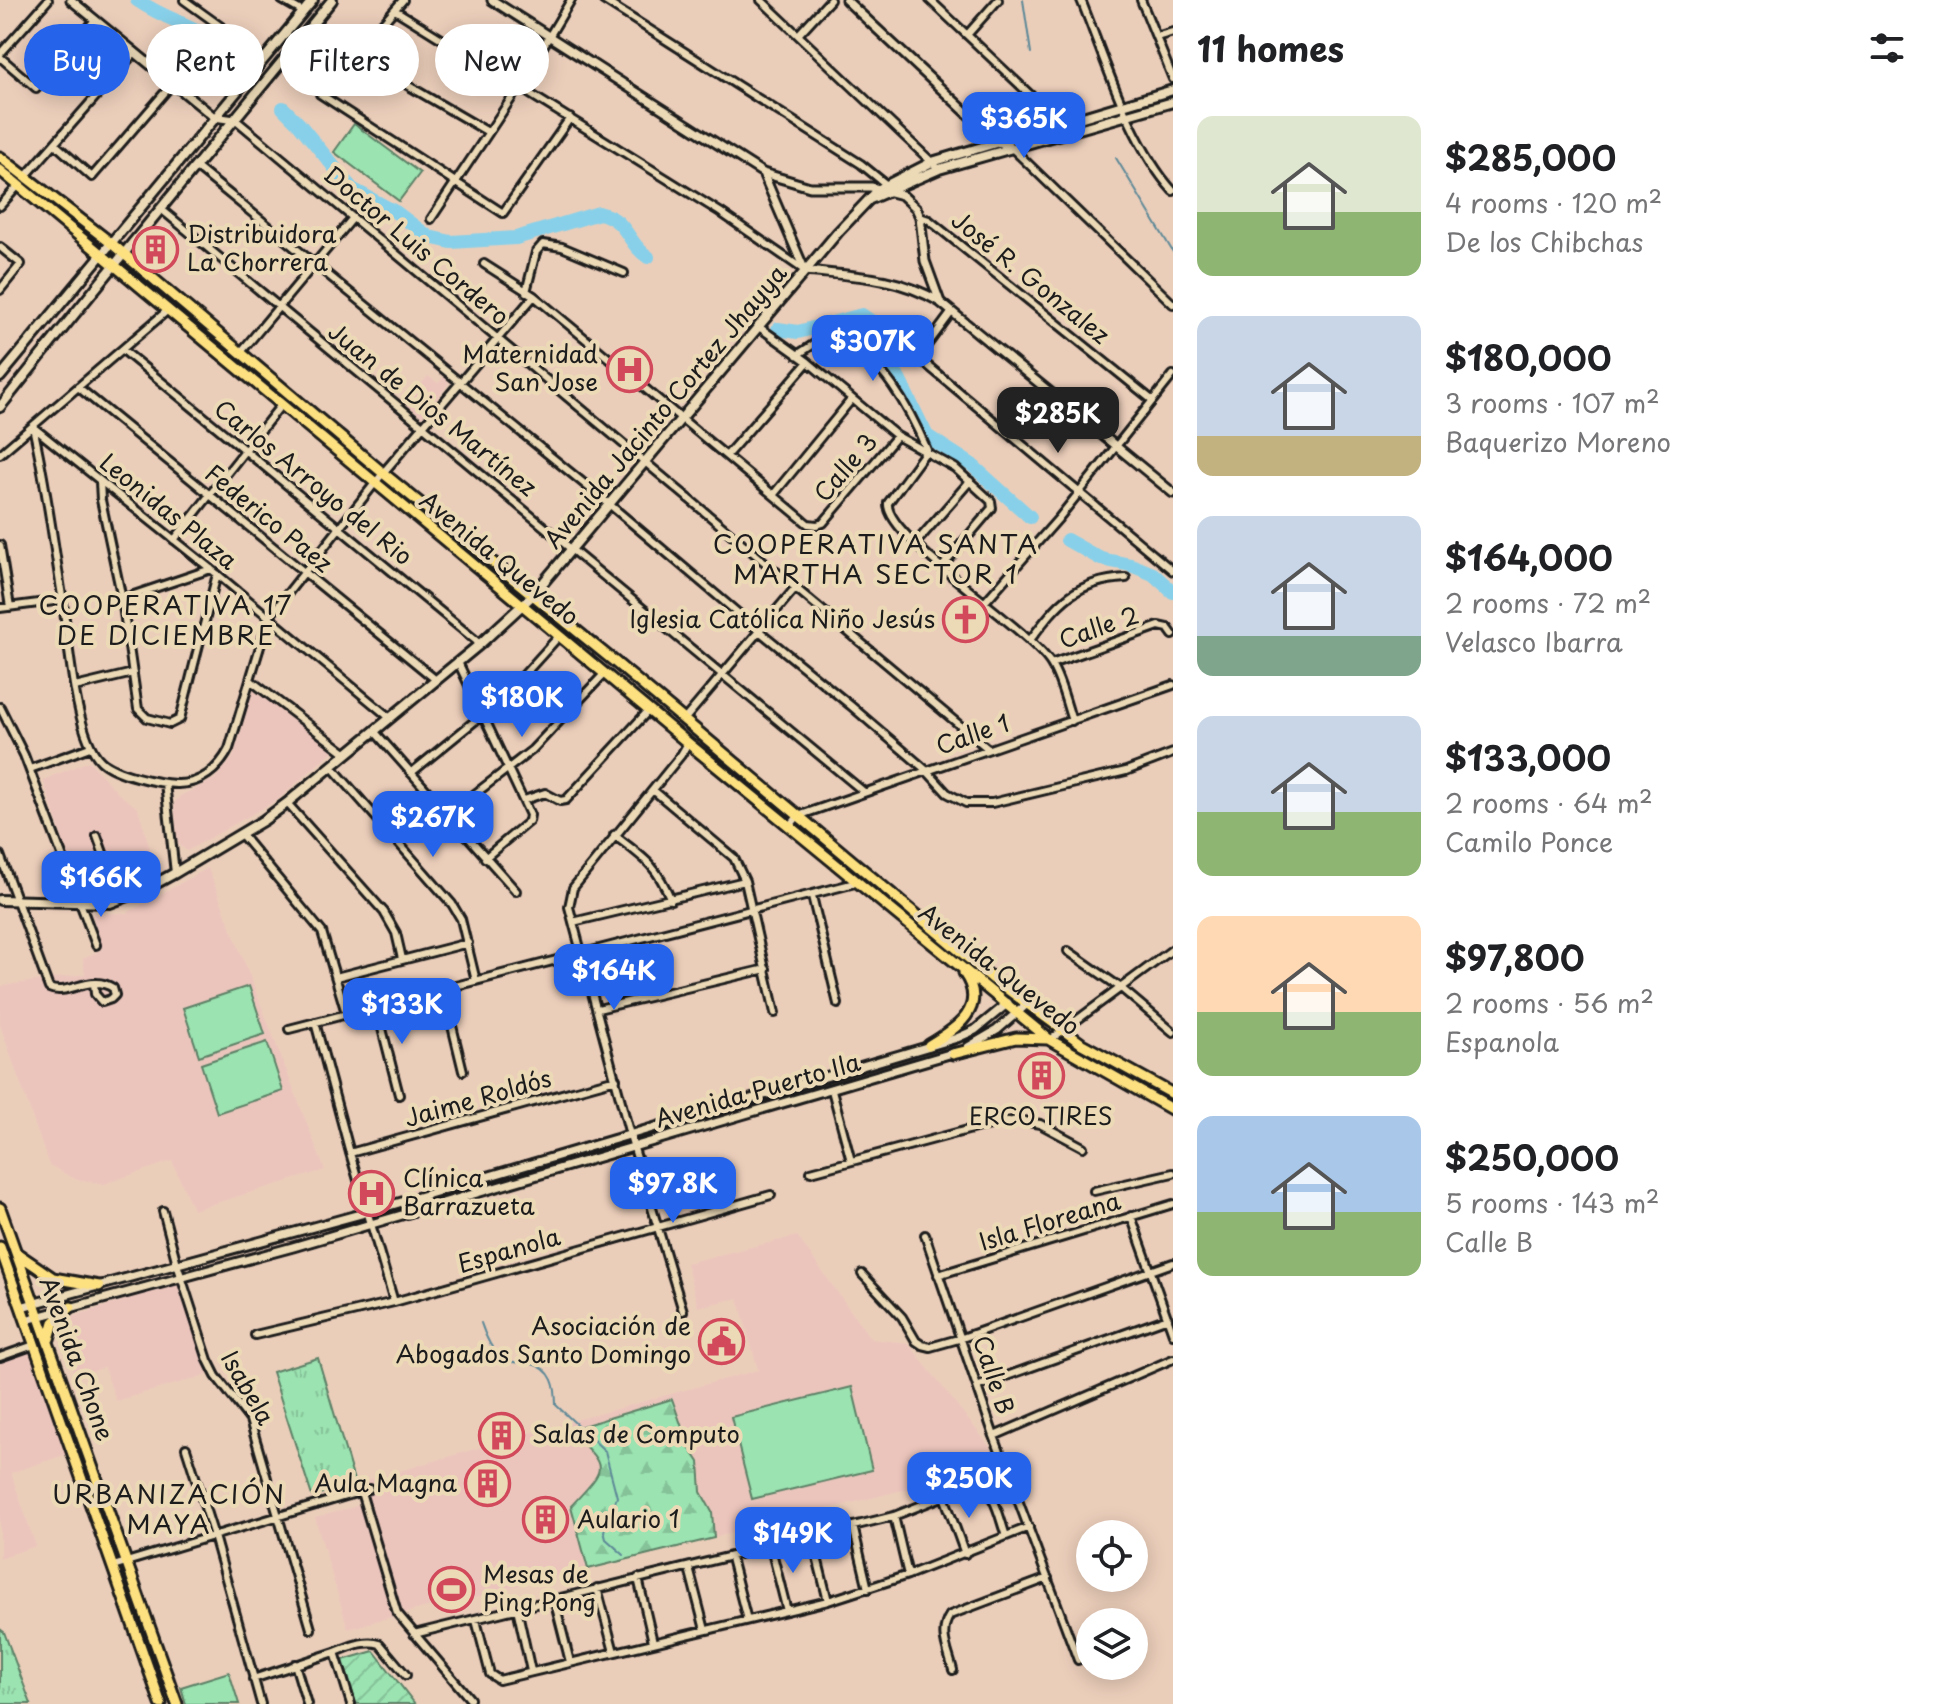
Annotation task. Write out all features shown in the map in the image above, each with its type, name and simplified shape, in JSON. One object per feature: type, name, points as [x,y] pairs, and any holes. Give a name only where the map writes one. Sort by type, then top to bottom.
[{"type":"main road","points":[[0,377],[313,0]]},
{"type":"main road","points":[[313,24],[332,0]]},
{"type":"main road","points":[[0,407],[280,65]]},
{"type":"main road","name":"Avenida Jacinto Cortez Jhayya","points":[[0,900],[97,905],[120,900],[175,873],[287,803],[480,644],[532,596],[869,199],[936,165],[998,142],[1173,90]]},
{"type":"main road","name":"Avenida Jacinto Cortez Jhayya","points":[[936,165],[1173,102]]},
{"type":"main road","name":"Avenida Quevedo","points":[[0,157],[22,181],[168,310],[1050,1040],[1173,1110]]},
{"type":"main road","name":"Avenida Quevedo","points":[[0,170],[22,181],[111,243],[383,473],[1015,995],[1063,1032],[1173,1094]]},
{"type":"main road","points":[[929,1045],[950,1033],[973,1002],[971,987],[957,964]]},
{"type":"main road","points":[[953,1054],[1016,1038],[1050,1040]]},
{"type":"main road","name":"Avenida Chone","points":[[0,1208],[177,1704]]},
{"type":"main road","name":"Avenida Chone","points":[[0,1247],[161,1704]]},
{"type":"main road","points":[[16,1252],[53,1278],[99,1286]]},
{"type":"main road","points":[[50,1346],[49,1335],[54,1322],[71,1307]]},
{"type":"street","points":[[48,0],[0,56],[36,88],[95,20]]},
{"type":"street","points":[[71,0],[146,61]]},
{"type":"street","points":[[184,0],[217,24]]},
{"type":"street","points":[[282,0],[303,12]]},
{"type":"street","points":[[382,24],[403,0]]},
{"type":"street","points":[[492,0],[529,24]]},
{"type":"street","points":[[571,0],[549,37],[763,173],[810,187],[887,188]]},
{"type":"street","points":[[603,0],[861,164],[887,188],[910,201],[920,217],[925,261],[940,302]]},
{"type":"street","points":[[618,9],[623,0]]},
{"type":"street","points":[[761,0],[936,165]]},
{"type":"street","points":[[798,35],[830,0]]},
{"type":"street","points":[[846,0],[998,142],[1012,147],[1173,304]]},
{"type":"street","points":[[930,0],[1059,122]]},
{"type":"street","points":[[967,35],[998,0]]},
{"type":"street","points":[[1081,0],[1128,115],[1149,156],[1173,191]]},
{"type":"street","points":[[1141,0],[1173,79]]},
{"type":"street","points":[[395,10],[435,35]]},
{"type":"street","points":[[1156,37],[1173,32]]},
{"type":"street","points":[[0,206],[135,52]]},
{"type":"street","points":[[419,93],[488,132]]},
{"type":"street","points":[[55,144],[92,177],[162,96]]},
{"type":"street","points":[[189,96],[214,117],[236,120]]},
{"type":"street","points":[[323,96],[503,213],[570,118]]},
{"type":"street","points":[[431,219],[513,96]]},
{"type":"street","points":[[534,96],[720,212],[805,271],[899,282],[919,289],[940,302],[1173,493]]},
{"type":"street","name":"Doctor Luis Cordero","points":[[236,120],[987,748]]},
{"type":"street","points":[[196,167],[609,504],[960,802],[979,804],[1112,775],[1173,753]]},
{"type":"street","points":[[763,173],[805,271]]},
{"type":"street","name":"Juan de Dios Martínez","points":[[161,209],[864,792]]},
{"type":"street","name":"José R. Gonzalez","points":[[920,217],[929,220],[1152,400]]},
{"type":"street","points":[[241,352],[352,219]]},
{"type":"street","points":[[526,292],[536,252],[543,244],[562,247],[624,273]]},
{"type":"street","points":[[0,247],[21,264],[0,290]]},
{"type":"street","points":[[484,264],[534,296],[774,494],[851,400]]},
{"type":"street","points":[[33,427],[75,687],[90,747],[100,760],[113,769],[165,783],[186,784],[211,772],[222,763],[229,749],[269,617],[383,473],[534,296]]},
{"type":"street","points":[[0,454],[168,310]]},
{"type":"street","points":[[951,313],[922,352],[926,364],[1173,571]]},
{"type":"street","points":[[760,325],[897,436],[955,468],[991,501],[992,508],[942,567]]},
{"type":"street","points":[[797,355],[828,335],[840,335],[846,339],[885,374],[904,403],[927,450]]},
{"type":"street","name":"Carlos Arroyo del Rio","points":[[123,350],[480,644]]},
{"type":"street","points":[[727,455],[808,362]]},
{"type":"street","points":[[984,603],[1058,519],[1173,375]]},
{"type":"street","name":"Federico Paez","points":[[78,387],[436,680]]},
{"type":"street","points":[[174,540],[281,405]]},
{"type":"street","name":"Leonidas Plaza","points":[[33,427],[214,571],[390,718]]},
{"type":"street","name":"Calle 3","points":[[774,494],[808,524],[823,523],[897,436]]},
{"type":"street","points":[[927,450],[888,503],[889,516],[915,544],[1030,640],[1051,664],[1072,721]]},
{"type":"street","points":[[915,544],[970,481]]},
{"type":"street","points":[[100,482],[138,709],[143,716],[175,723],[182,713],[214,571],[122,599]]},
{"type":"street","points":[[0,545],[10,607]]},
{"type":"street","points":[[1030,640],[1055,607],[1074,591],[1105,580],[1126,578]]},
{"type":"street","points":[[684,720],[796,587]]},
{"type":"street","points":[[0,608],[62,600]]},
{"type":"street","name":"Calle 2","points":[[1051,664],[1159,626],[1168,628],[1173,635]]},
{"type":"street","points":[[411,773],[503,698],[560,635]]},
{"type":"street","points":[[458,662],[530,815],[529,821],[485,858]]},
{"type":"street","points":[[75,687],[133,673]]},
{"type":"street","points":[[449,814],[532,750],[605,673]]},
{"type":"street","points":[[250,680],[347,754]]},
{"type":"street","name":"Calle 1","points":[[798,816],[1173,685]]},
{"type":"street","points":[[0,707],[30,769],[96,945]]},
{"type":"street","points":[[524,800],[545,793],[560,801],[566,800],[649,709]]},
{"type":"street","points":[[375,732],[516,891]]},
{"type":"street","points":[[683,1311],[630,1135],[569,907],[573,888],[688,743]]},
{"type":"street","points":[[30,769],[90,747]]},
{"type":"street","points":[[332,767],[452,904],[461,919],[476,981]]},
{"type":"street","points":[[165,783],[175,873]]},
{"type":"street","points":[[653,790],[734,858],[745,881],[775,1013]]},
{"type":"street","points":[[287,803],[384,912],[396,933],[402,959]]},
{"type":"street","points":[[790,826],[798,816]]},
{"type":"street","points":[[241,834],[322,932],[346,1013]]},
{"type":"street","points":[[614,835],[651,863],[661,876],[671,900]]},
{"type":"street","points":[[97,836],[120,900]]},
{"type":"street","points":[[0,855],[49,988],[59,991],[94,983]]},
{"type":"street","points":[[573,922],[745,881]]},
{"type":"street","points":[[289,1029],[859,882]]},
{"type":"street","points":[[812,896],[838,1004]]},
{"type":"street","points":[[336,977],[468,943]]},
{"type":"street","points":[[1068,951],[1121,988],[1173,1032]]},
{"type":"street","points":[[1050,1040],[1171,952]]},
{"type":"street","points":[[598,1009],[766,969]]},
{"type":"street","points":[[443,989],[463,1071]]},
{"type":"street","name":"Avenida Puerto Ila","points":[[21,1307],[368,1212],[929,1045],[975,1030],[1015,995]]},
{"type":"street","name":"Avenida Puerto Ila","points":[[26,1320],[371,1224],[953,1054],[982,1041],[1027,1004]]},
{"type":"street","points":[[376,1005],[399,1095]]},
{"type":"street","points":[[315,1022],[394,1302]]},
{"type":"street","name":"Jaime Roldós","points":[[350,1153],[616,1079]]},
{"type":"street","points":[[832,1090],[851,1161]]},
{"type":"street","points":[[811,1172],[979,1127],[1018,1120],[1040,1124],[1083,1147]]},
{"type":"street","points":[[1094,1191],[1173,1173]]},
{"type":"street","name":"Espanola","points":[[255,1335],[394,1302],[771,1195]]},
{"type":"street","name":"Isla Floreana","points":[[938,1275],[1173,1204]]},
{"type":"street","name":"Isabela","points":[[163,1211],[181,1278],[216,1376],[250,1420],[311,1629]]},
{"type":"street","points":[[1131,1216],[1173,1334]]},
{"type":"street","name":"Calle B","points":[[925,1235],[994,1436],[1076,1655]]},
{"type":"street","points":[[862,1274],[902,1317],[916,1341],[930,1347],[1173,1263]]},
{"type":"street","points":[[979,1386],[1168,1318]]},
{"type":"street","points":[[0,1357],[35,1345]]},
{"type":"street","points":[[994,1436],[1173,1359]]},
{"type":"street","points":[[186,1448],[261,1704]]},
{"type":"street","points":[[414,1634],[894,1516],[975,1484],[984,1487],[991,1495],[1006,1536]]},
{"type":"street","points":[[113,1566],[369,1489]]},
{"type":"street","points":[[361,1492],[397,1613],[470,1699]]},
{"type":"street","points":[[944,1496],[965,1554]]},
{"type":"street","points":[[894,1516],[908,1575]]},
{"type":"street","points":[[853,1526],[868,1589]]},
{"type":"street","points":[[476,1620],[490,1674],[499,1680],[828,1601],[908,1575],[1029,1527]]},
{"type":"street","points":[[812,1537],[828,1601]]},
{"type":"street","points":[[771,1548],[787,1611]]},
{"type":"street","points":[[731,1558],[747,1620]]},
{"type":"street","points":[[689,1568],[705,1630]]},
{"type":"street","points":[[638,1578],[653,1642]]},
{"type":"street","points":[[953,1670],[943,1635],[944,1624],[950,1615],[1048,1578]]},
{"type":"street","points":[[597,1588],[614,1652]]},
{"type":"street","points":[[554,1599],[570,1662]]},
{"type":"street","points":[[517,1608],[531,1671]]},
{"type":"street","points":[[253,1679],[366,1642],[380,1644],[406,1675]]},
{"type":"street","points":[[335,1652],[351,1704]]},
{"type":"street","points":[[295,1664],[307,1704]]},
{"type":"shaded area","points":[[428,376],[438,383],[444,377],[450,382],[422,417],[405,403]]},
{"type":"shaded area","points":[[253,690],[334,750],[279,799],[187,851],[178,844],[174,803],[180,796],[214,779],[233,758]]},
{"type":"shaded area","points":[[89,761],[119,794],[138,808],[155,865],[108,884],[79,889],[43,780]]},
{"type":"shaded area","points":[[208,868],[325,1170],[193,1210],[172,1161],[104,1184],[77,1180],[49,1165],[0,1025],[0,986],[85,974],[83,959],[102,949],[92,914],[127,913]]},
{"type":"shaded area","points":[[797,1236],[871,1339],[908,1343],[994,1452],[911,1488],[348,1629],[315,1518],[360,1505],[355,1484],[758,1370],[738,1298],[698,1307],[686,1263]]},
{"type":"shaded area","points":[[181,1282],[211,1374],[116,1401],[104,1367],[76,1378],[63,1341],[63,1325],[68,1318]]},
{"type":"shaded area","points":[[34,1350],[70,1453],[11,1473],[36,1546],[0,1558],[0,1362]]},
{"type":"green space","points":[[354,124],[420,173],[399,201],[334,152]]},
{"type":"green space","points":[[249,986],[265,1034],[199,1056],[183,1008]]},
{"type":"green space","points":[[1066,1039],[1173,1099],[1173,1102],[1064,1043]]},
{"type":"green space","points":[[267,1042],[283,1091],[217,1113],[201,1064]]},
{"type":"green space","points":[[318,1358],[355,1484],[312,1496],[272,1372]]},
{"type":"green space","points":[[852,1387],[872,1470],[752,1499],[731,1417]]},
{"type":"green space","points":[[672,1399],[689,1447],[699,1462],[701,1492],[712,1512],[714,1538],[588,1569],[571,1506],[592,1482],[599,1467],[597,1460],[569,1430]]},
{"type":"green space","points":[[0,1629],[4,1632],[31,1704],[0,1704]]},
{"type":"green space","points":[[374,1651],[415,1704],[356,1704],[343,1660]]},
{"type":"green space","points":[[229,1672],[239,1704],[186,1704],[181,1687]]},
{"type":"waterway","points":[[137,0],[182,24]]},
{"type":"waterway","points":[[1023,0],[1031,53]]},
{"type":"waterway","points":[[283,108],[352,189],[397,213],[429,237],[451,242],[516,238],[599,213],[622,226],[648,257]]},
{"type":"waterway","points":[[1116,158],[1173,252]]},
{"type":"waterway","points":[[778,329],[798,332],[862,315],[878,326],[897,375],[927,436],[972,465],[1030,517]]},
{"type":"waterway","points":[[1067,540],[1101,559],[1131,565],[1153,574],[1173,592]]},
{"type":"waterway","points":[[481,1323],[486,1337],[500,1357],[539,1366],[549,1374],[554,1385],[556,1405],[605,1451],[617,1497],[604,1531],[606,1539],[624,1555]]},
{"type":"place","name":"Distribuidora La Chorrera","points":[[156,249]]},
{"type":"place","name":"Maternidad San Jose","points":[[629,369]]},
{"type":"place","name":"Iglesia Católica Niño Jesús","points":[[966,620]]},
{"type":"place","name":"ERCO TIRES","points":[[1041,1075]]},
{"type":"place","name":"Clínica Barrazueta","points":[[372,1193]]},
{"type":"place","name":"Asociación de Abogados Santo Domingo","points":[[722,1341]]},
{"type":"place","name":"Salas de Computo","points":[[501,1435]]},
{"type":"place","name":"Aula Magna","points":[[488,1484]]},
{"type":"place","name":"Aulario 1","points":[[546,1520]]},
{"type":"place","name":"Mesas de Ping Pong","points":[[452,1589]]},
{"type":"district","name":"COOPERATIVA SANTA MARTHA SECTOR 1","points":[[876,560]]},
{"type":"district","name":"COOPERATIVA 17 DE DICIEMBRE","points":[[166,621]]},
{"type":"district","name":"URBANIZACIÓN MAYA","points":[[169,1510]]}]
